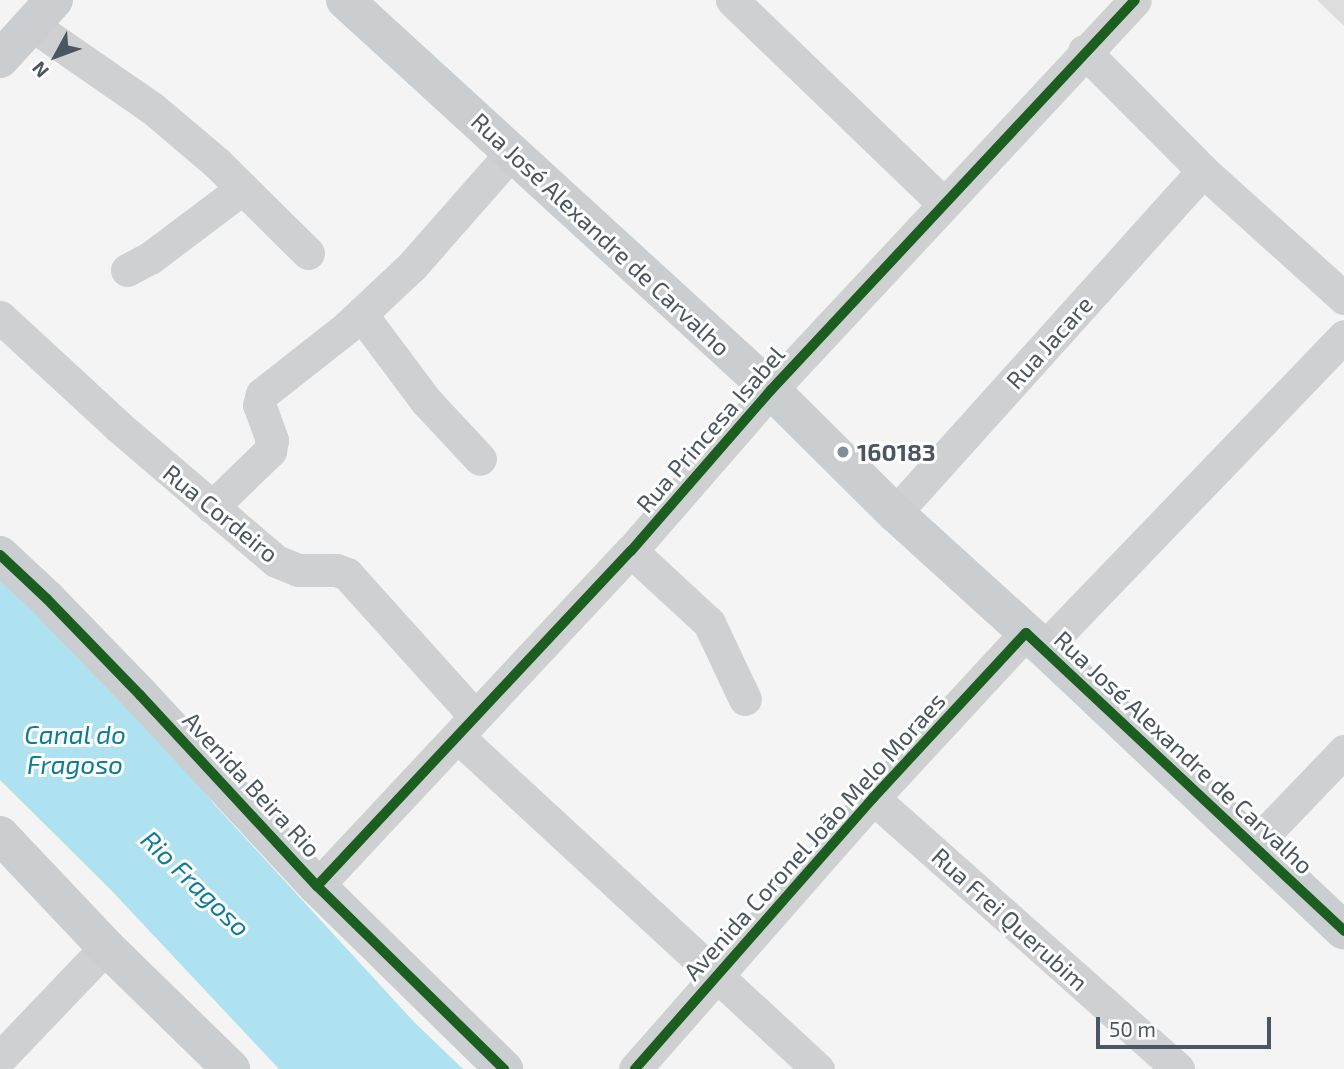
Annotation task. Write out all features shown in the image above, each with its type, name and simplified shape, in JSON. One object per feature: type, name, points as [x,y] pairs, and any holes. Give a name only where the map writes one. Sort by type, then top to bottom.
[{"type":"main road","name":"Rua José Alexandre de Carvalho","points":[[347,1],[771,390],[895,513],[1035,640],[1344,931]]},
{"type":"main road","points":[[0,59],[43,13]]},
{"type":"main road","name":"Avenida Beira Rio","points":[[0,555],[47,598],[140,695],[317,886],[505,1069]]},
{"type":"main road","points":[[0,835],[106,947],[231,1069]]},
{"type":"street","points":[[732,0],[943,203]]},
{"type":"street","name":"Rua Princesa Isabel","points":[[317,886],[631,551],[771,390],[1084,51],[1135,0]]},
{"type":"street","points":[[43,13],[243,188],[307,253]]},
{"type":"street","points":[[1084,51],[1203,171],[1344,298]]},
{"type":"street","points":[[212,508],[270,452],[272,440],[258,405],[262,394],[361,314],[412,265],[513,152]]},
{"type":"street","name":"Rua Jacare","points":[[895,513],[1203,171]]},
{"type":"street","points":[[127,271],[157,253],[243,188]]},
{"type":"street","points":[[361,314],[426,401],[480,459]]},
{"type":"street","name":"Rua Cordeiro","points":[[0,317],[212,508],[276,561],[290,568],[336,570],[347,574],[466,727],[718,975],[818,1069]]},
{"type":"street","name":"Avenida Coronel João Melo Moraes","points":[[635,1069],[873,798],[1344,336]]},
{"type":"street","points":[[631,551],[709,623],[745,699]]},
{"type":"street","points":[[1253,846],[1344,751]]},
{"type":"street","name":"Rua Frei Querubim","points":[[873,798],[1178,1069]]},
{"type":"street","points":[[0,1058],[106,947]]},
{"type":"water","name":"Canal do Fragoso","points":[[0,572],[92,652],[215,805],[414,1022],[463,1069],[279,1069],[110,889],[0,780]]},
{"type":"building","points":[[1317,0],[1344,0],[1344,26]]},
{"type":"cycle path","points":[[317,886],[631,551],[771,390],[1135,0]]},
{"type":"cycle path","points":[[0,555],[47,599],[140,695],[317,886],[504,1069]]},
{"type":"cycle path","points":[[635,1069],[873,798],[1026,633],[1344,931]]},
{"type":"place","name":"160183","points":[[843,452]]},
{"type":"water label","name":"Rio Fragoso","points":[[196,883]]}]
